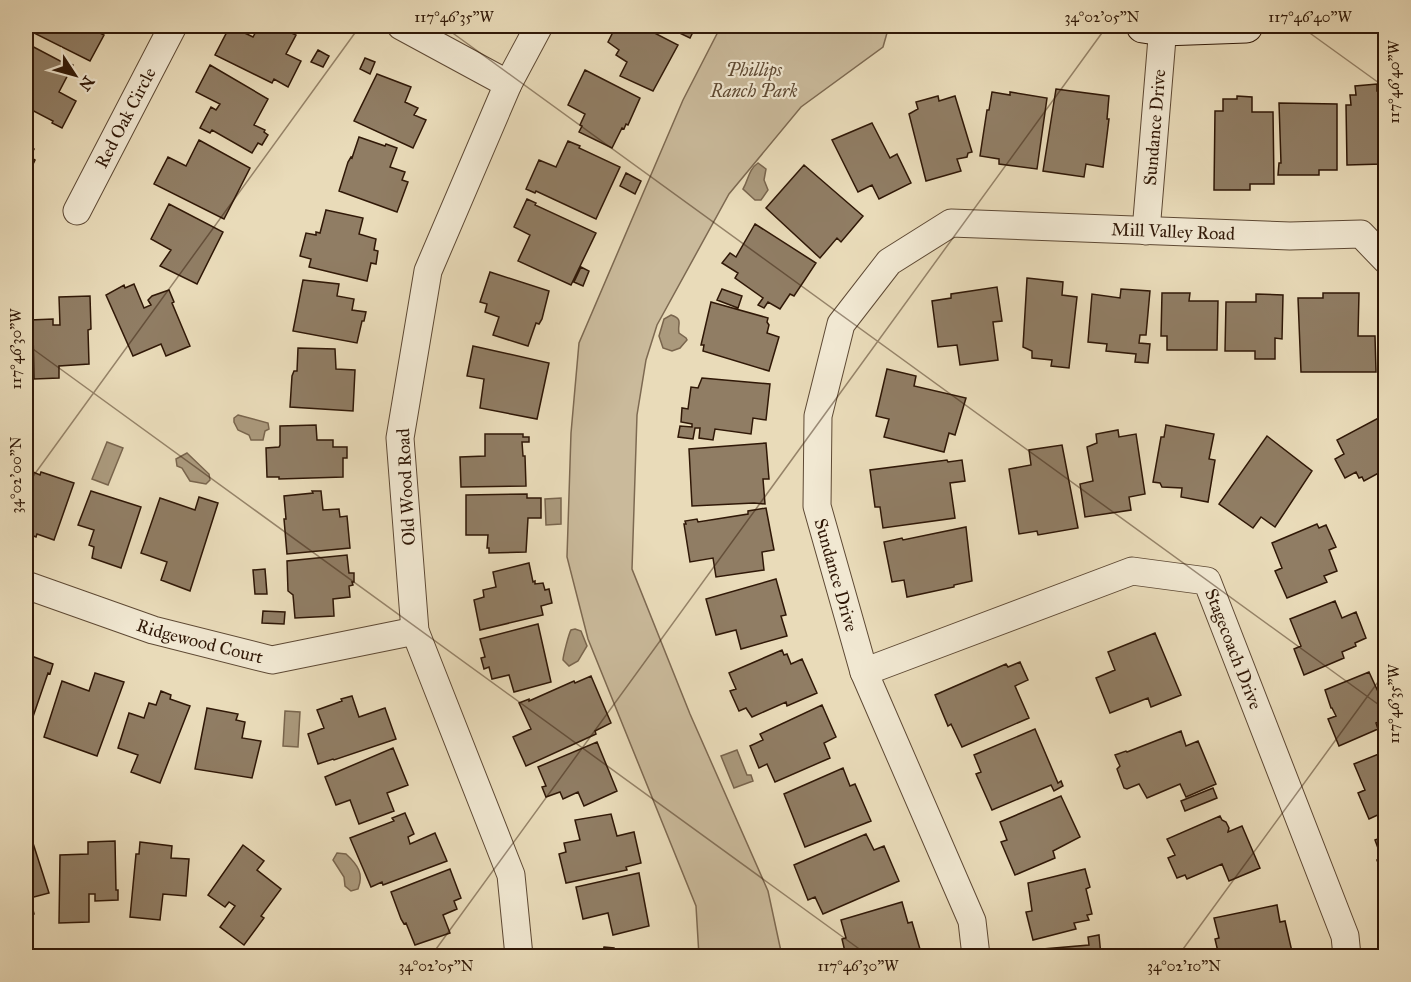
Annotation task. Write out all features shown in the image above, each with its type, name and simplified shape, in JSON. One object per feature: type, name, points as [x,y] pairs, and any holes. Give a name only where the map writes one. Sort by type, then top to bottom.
[{"type":"main road","points":[[1156,26],[1246,26]]},
{"type":"street","name":"Red Oak Circle","points":[[77,211],[173,26]]},
{"type":"street","points":[[401,26],[508,84]]},
{"type":"street","name":"Old Wood Road","points":[[519,957],[511,875],[415,631],[400,438],[428,270],[508,84],[538,26]]},
{"type":"street","name":"Sundance Drive","points":[[1146,231],[1156,26]]},
{"type":"street","name":"Sundance Drive","points":[[951,223],[889,262],[841,324],[818,416],[817,506],[864,672],[972,921],[976,957]]},
{"type":"street","name":"Mill Valley Road","points":[[951,223],[1290,236],[1361,234],[1386,260]]},
{"type":"street","name":"Stagecoach Drive","points":[[864,672],[1132,571],[1207,581],[1345,936],[1347,957]]},
{"type":"street","name":"Ridgewood Court","points":[[26,585],[153,630],[272,660],[415,631]]},
{"type":"green space","name":"Phillips Ranch Park","points":[[721,26],[889,26],[883,47],[801,107],[729,194],[657,325],[646,360],[637,415],[632,569],[690,714],[768,891],[782,956],[699,956],[696,906],[588,639],[567,557],[571,433],[579,343],[683,100]]},
{"type":"shaded area","points":[[758,163],[766,169],[764,180],[768,190],[761,200],[755,200],[743,189],[750,172]]},
{"type":"shaded area","points":[[671,315],[679,320],[679,333],[687,340],[680,348],[672,351],[663,348],[659,336],[664,319]]},
{"type":"shaded area","points":[[238,415],[268,423],[269,429],[265,431],[263,440],[251,440],[249,435],[238,430],[234,418]]},
{"type":"shaded area","points":[[107,442],[123,448],[108,485],[92,479]]},
{"type":"shaded area","points":[[187,453],[209,474],[210,480],[206,484],[190,481],[182,468],[177,466],[176,459]]},
{"type":"shaded area","points":[[561,498],[561,524],[546,525],[545,499]]},
{"type":"shaded area","points":[[575,629],[581,631],[587,646],[578,661],[569,666],[563,658],[570,632]]},
{"type":"shaded area","points":[[285,711],[300,712],[298,747],[283,746]]},
{"type":"shaded area","points":[[737,750],[747,775],[751,775],[753,781],[734,788],[721,756]]},
{"type":"shaded area","points":[[337,853],[346,854],[357,866],[360,874],[358,889],[351,891],[345,886],[344,877],[333,860]]},
{"type":"building","points":[[31,26],[94,26],[92,29],[104,35],[90,61],[32,32],[35,27]]},
{"type":"building","points":[[230,26],[253,37],[259,26],[276,26],[296,35],[286,54],[301,61],[288,87],[274,79],[272,83],[215,55]]},
{"type":"building","points":[[616,26],[641,26],[678,45],[653,91],[620,76],[627,62],[616,55],[619,50],[608,42]]},
{"type":"building","points":[[665,26],[696,26],[690,38]]},
{"type":"building","points":[[26,43],[62,62],[63,60],[73,65],[59,92],[76,101],[62,128],[26,107]]},
{"type":"building","points":[[318,50],[329,56],[323,67],[311,62]]},
{"type":"building","points":[[365,58],[375,62],[370,74],[360,69]]},
{"type":"building","points":[[210,65],[268,99],[254,125],[265,130],[264,132],[268,135],[262,145],[258,143],[252,153],[212,130],[210,133],[200,128],[211,107],[216,110],[220,104],[196,92]]},
{"type":"building","points":[[585,70],[640,98],[628,125],[622,128],[612,148],[579,132],[585,114],[568,105]]},
{"type":"building","points":[[377,74],[411,87],[405,102],[418,108],[414,115],[426,120],[413,148],[354,121]]},
{"type":"building","points":[[1377,84],[1377,91],[1386,90],[1386,153],[1381,153],[1382,164],[1347,165],[1346,105],[1351,105],[1350,95],[1356,95],[1355,86]]},
{"type":"building","points":[[1056,89],[1109,96],[1107,119],[1109,119],[1103,167],[1086,164],[1084,177],[1043,171]]},
{"type":"building","points":[[992,92],[1010,95],[1010,92],[1047,98],[1037,169],[999,164],[999,159],[980,156]]},
{"type":"building","points":[[938,96],[939,101],[955,96],[972,152],[968,153],[967,157],[957,159],[961,171],[926,181],[909,114],[918,109],[916,102]]},
{"type":"building","points":[[1237,96],[1252,97],[1252,112],[1273,112],[1274,184],[1250,184],[1250,190],[1214,190],[1215,111],[1223,111],[1223,99],[1237,99]]},
{"type":"building","points":[[1279,103],[1337,104],[1337,170],[1319,170],[1319,175],[1278,175],[1279,163],[1281,163]]},
{"type":"building","points":[[872,123],[890,158],[897,154],[911,183],[879,199],[872,185],[858,192],[832,140]]},
{"type":"building","points":[[359,137],[397,148],[390,167],[405,172],[402,180],[408,182],[397,212],[339,191]]},
{"type":"building","points":[[199,140],[250,168],[224,219],[154,184],[168,157],[186,166]]},
{"type":"building","points":[[568,141],[620,167],[596,219],[536,191],[535,193],[526,189],[539,160],[556,167]]},
{"type":"building","points":[[26,145],[34,149],[30,157],[35,160],[26,179]]},
{"type":"building","points":[[804,165],[863,216],[841,242],[837,238],[820,258],[766,208]]},
{"type":"building","points":[[626,173],[641,181],[635,194],[620,186]]},
{"type":"building","points":[[527,199],[536,203],[535,205],[596,233],[571,285],[518,261],[530,235],[514,227]]},
{"type":"building","points":[[169,204],[223,232],[197,284],[160,266],[171,250],[151,239]]},
{"type":"building","points":[[326,210],[363,218],[359,234],[376,239],[374,250],[378,251],[376,264],[371,263],[367,281],[309,267],[311,259],[300,256],[306,233],[316,235],[316,232],[320,233]]},
{"type":"building","points":[[755,224],[816,263],[794,296],[790,294],[780,309],[768,302],[764,308],[758,305],[763,298],[735,278],[738,273],[722,263],[730,253],[736,257]]},
{"type":"building","points":[[581,267],[589,271],[583,286],[574,282]]},
{"type":"building","points":[[490,272],[549,291],[542,319],[539,324],[536,323],[528,346],[493,335],[499,317],[485,312],[487,304],[480,302]]},
{"type":"building","points":[[1027,278],[1063,282],[1062,295],[1077,297],[1069,368],[1051,366],[1052,360],[1032,358],[1032,351],[1023,347]]},
{"type":"building","points":[[303,280],[339,284],[337,296],[354,299],[352,310],[366,312],[357,343],[293,331]]},
{"type":"building","points":[[134,284],[144,308],[151,305],[148,300],[152,296],[169,290],[190,346],[166,356],[161,344],[133,356],[106,295],[124,285],[125,288]]},
{"type":"building","points":[[997,287],[1002,321],[993,322],[998,360],[960,365],[957,345],[938,347],[932,301],[951,298],[951,294]]},
{"type":"building","points":[[722,289],[742,296],[738,308],[717,300]]},
{"type":"building","points":[[1121,289],[1150,291],[1146,335],[1140,335],[1139,343],[1150,344],[1148,363],[1135,362],[1136,354],[1106,351],[1107,344],[1088,342],[1092,294],[1120,298]]},
{"type":"building","points":[[1162,293],[1190,293],[1189,301],[1218,301],[1217,350],[1167,350],[1167,336],[1161,336]]},
{"type":"building","points":[[1323,293],[1359,293],[1358,336],[1375,336],[1376,372],[1301,372],[1298,298],[1323,298]]},
{"type":"building","points":[[1256,294],[1283,295],[1282,339],[1275,338],[1275,359],[1255,359],[1255,351],[1225,351],[1226,302],[1256,302]]},
{"type":"building","points":[[90,296],[89,364],[59,366],[59,378],[34,379],[33,331],[30,331],[30,320],[53,319],[53,325],[60,325],[59,297]]},
{"type":"building","points":[[711,302],[768,318],[767,333],[779,337],[769,371],[703,351],[704,345],[701,345]]},
{"type":"building","points":[[473,346],[549,363],[537,419],[480,408],[484,379],[467,376]]},
{"type":"building","points":[[298,348],[335,349],[336,369],[355,370],[353,411],[290,407],[292,376],[294,371],[297,371]]},
{"type":"building","points":[[887,369],[916,376],[914,386],[966,398],[955,435],[949,433],[944,452],[884,437],[889,419],[876,416]]},
{"type":"building","points":[[702,378],[770,384],[766,420],[753,418],[751,434],[715,429],[713,440],[699,438],[700,428],[695,428],[693,439],[678,437],[680,426],[692,427],[692,424],[681,422],[682,408],[688,409],[691,387],[698,388]]},
{"type":"building","points":[[1386,414],[1386,469],[1364,481],[1356,472],[1345,478],[1335,459],[1344,454],[1337,440]]},
{"type":"building","points":[[316,425],[317,440],[333,440],[333,447],[347,447],[347,458],[343,458],[343,477],[279,479],[279,477],[267,477],[266,448],[279,447],[280,426]]},
{"type":"building","points":[[1166,425],[1214,434],[1209,459],[1215,460],[1208,502],[1181,497],[1182,488],[1162,487],[1160,483],[1153,482],[1161,437],[1164,437]]},
{"type":"building","points":[[1118,430],[1119,437],[1136,434],[1145,494],[1129,497],[1131,510],[1085,517],[1080,484],[1093,481],[1087,447],[1097,443],[1096,434]]},
{"type":"building","points":[[485,434],[523,434],[523,437],[529,437],[529,442],[522,442],[526,486],[461,487],[460,457],[485,456]]},
{"type":"building","points":[[1267,436],[1312,471],[1275,527],[1261,517],[1253,528],[1219,504]]},
{"type":"building","points":[[766,443],[769,479],[763,479],[765,504],[692,506],[689,449]]},
{"type":"building","points":[[1062,445],[1078,528],[1038,535],[1037,531],[1019,534],[1009,469],[1031,465],[1029,450]]},
{"type":"building","points":[[947,460],[948,462],[962,460],[965,481],[950,483],[955,518],[883,528],[880,507],[875,507],[870,470]]},
{"type":"building","points":[[26,469],[40,475],[41,472],[74,483],[54,540],[26,533]]},
{"type":"building","points":[[91,491],[141,507],[121,568],[92,558],[94,547],[89,545],[94,530],[78,525]]},
{"type":"building","points":[[312,491],[321,491],[323,510],[339,509],[340,517],[347,516],[350,548],[287,554],[284,496],[313,493]]},
{"type":"building","points":[[527,494],[527,498],[541,498],[541,518],[528,518],[526,552],[489,553],[488,535],[466,535],[466,495]]},
{"type":"building","points":[[199,497],[218,503],[190,591],[161,580],[167,562],[141,553],[160,498],[195,510]]},
{"type":"building","points":[[766,508],[774,550],[762,552],[764,570],[716,577],[713,558],[690,562],[685,521],[697,519],[698,522],[748,514],[748,511]]},
{"type":"building","points":[[1317,524],[1319,528],[1326,525],[1336,547],[1329,550],[1337,571],[1324,576],[1327,582],[1287,598],[1275,571],[1282,568],[1272,543]]},
{"type":"building","points":[[966,527],[972,581],[907,597],[904,580],[892,582],[884,542]]},
{"type":"building","points":[[347,555],[349,573],[354,573],[353,585],[349,586],[350,597],[333,599],[334,616],[295,618],[293,595],[288,591],[287,561]]},
{"type":"building","points":[[529,563],[533,582],[543,583],[545,590],[549,589],[552,603],[541,606],[543,615],[480,630],[474,600],[484,597],[483,590],[496,587],[493,572]]},
{"type":"building","points":[[265,569],[267,594],[255,594],[253,570]]},
{"type":"building","points":[[776,579],[786,615],[781,616],[787,636],[741,649],[736,630],[716,635],[706,599]]},
{"type":"building","points":[[1335,601],[1342,618],[1356,612],[1366,638],[1355,643],[1356,646],[1342,652],[1344,658],[1304,675],[1294,649],[1301,646],[1290,619]]},
{"type":"building","points":[[263,611],[285,612],[284,624],[262,623]]},
{"type":"building","points":[[538,624],[551,682],[514,692],[509,675],[492,679],[489,667],[484,669],[481,658],[485,657],[480,639]]},
{"type":"building","points":[[1155,633],[1181,695],[1151,707],[1148,698],[1110,713],[1096,678],[1115,670],[1108,652]]},
{"type":"building","points":[[782,650],[784,655],[787,654],[791,664],[802,659],[817,693],[787,706],[786,702],[752,717],[746,708],[739,711],[730,691],[736,689],[729,673]]},
{"type":"building","points":[[26,654],[53,664],[26,737]]},
{"type":"building","points":[[1020,662],[1028,680],[1015,686],[1029,718],[962,747],[951,724],[948,726],[935,695],[1006,664],[1008,667]]},
{"type":"building","points":[[1369,672],[1386,709],[1386,719],[1376,723],[1378,729],[1339,746],[1328,719],[1336,716],[1325,690]]},
{"type":"building","points":[[95,673],[124,682],[97,756],[44,737],[62,681],[89,691]]},
{"type":"building","points":[[591,676],[611,723],[595,731],[596,734],[526,766],[513,737],[531,729],[519,703]]},
{"type":"building","points":[[161,691],[171,695],[170,699],[190,706],[160,783],[131,772],[138,755],[118,748],[129,713],[144,718],[149,703],[156,705]]},
{"type":"building","points":[[352,696],[359,717],[385,708],[396,739],[318,764],[308,734],[324,728],[317,710]]},
{"type":"building","points":[[822,705],[836,737],[824,743],[830,758],[775,782],[767,764],[759,768],[750,746],[763,740],[760,734]]},
{"type":"building","points":[[207,708],[238,714],[236,720],[245,722],[242,738],[261,741],[252,778],[195,769]]},
{"type":"building","points":[[1035,729],[1058,783],[1061,781],[1063,786],[1054,791],[1051,785],[992,810],[976,774],[981,772],[974,755]]},
{"type":"building","points":[[1181,731],[1186,746],[1198,741],[1216,784],[1186,797],[1180,784],[1147,798],[1139,784],[1124,788],[1117,769],[1120,766],[1115,755]]},
{"type":"building","points":[[597,742],[617,791],[584,806],[578,792],[563,799],[560,792],[546,797],[542,787],[546,786],[538,767]]},
{"type":"building","points":[[393,748],[408,785],[387,793],[394,811],[359,824],[350,800],[336,805],[325,777]]},
{"type":"building","points":[[1386,751],[1386,820],[1382,813],[1369,819],[1358,793],[1365,790],[1354,764]]},
{"type":"building","points":[[843,768],[850,786],[855,784],[871,821],[805,847],[784,794]]},
{"type":"building","points":[[1213,788],[1217,798],[1185,811],[1181,801]]},
{"type":"building","points":[[1061,796],[1080,837],[1053,851],[1055,858],[1015,875],[1001,842],[1007,840],[1000,822]]},
{"type":"building","points":[[405,813],[414,834],[408,837],[410,844],[435,833],[447,861],[383,885],[382,882],[371,887],[350,838],[394,821],[392,818]]},
{"type":"building","points":[[611,814],[617,836],[634,832],[641,863],[626,867],[627,870],[566,883],[559,854],[566,852],[564,843],[580,840],[575,820]]},
{"type":"building","points":[[1220,816],[1229,828],[1228,832],[1242,826],[1260,868],[1229,881],[1222,864],[1187,879],[1185,875],[1177,878],[1168,858],[1175,855],[1167,839]]},
{"type":"building","points":[[866,834],[874,850],[884,846],[899,881],[823,914],[815,897],[808,900],[794,865]]},
{"type":"building","points":[[1386,836],[1386,884],[1377,860],[1382,859],[1375,840]]},
{"type":"building","points":[[32,840],[49,893],[30,898],[34,914],[26,916],[26,842]]},
{"type":"building","points":[[115,841],[118,900],[95,901],[95,894],[89,894],[89,922],[59,923],[60,855],[88,854],[88,842]]},
{"type":"building","points":[[140,842],[172,846],[171,858],[189,859],[186,896],[163,894],[160,920],[130,917],[136,854],[139,854]]},
{"type":"building","points":[[243,845],[264,861],[257,870],[281,889],[261,916],[264,918],[244,945],[220,927],[235,906],[229,902],[225,907],[208,895]]},
{"type":"building","points":[[450,869],[461,898],[454,901],[457,909],[443,915],[450,933],[415,945],[406,923],[404,924],[401,919],[391,892]]},
{"type":"building","points":[[1085,869],[1090,887],[1086,889],[1092,914],[1087,915],[1089,920],[1074,923],[1076,929],[1033,940],[1026,912],[1032,911],[1028,883]]},
{"type":"building","points":[[639,873],[649,926],[613,935],[608,913],[583,919],[576,887]]},
{"type":"building","points":[[902,902],[908,923],[912,922],[922,956],[846,956],[842,939],[846,938],[841,920]]},
{"type":"building","points":[[1277,905],[1280,922],[1285,921],[1293,956],[1219,956],[1215,939],[1219,938],[1214,918]]},
{"type":"building","points":[[1099,935],[1101,956],[1044,956],[1043,949],[1089,945],[1088,937]]},
{"type":"building","points":[[604,947],[614,948],[614,950],[676,952],[676,956],[602,956]]}]
